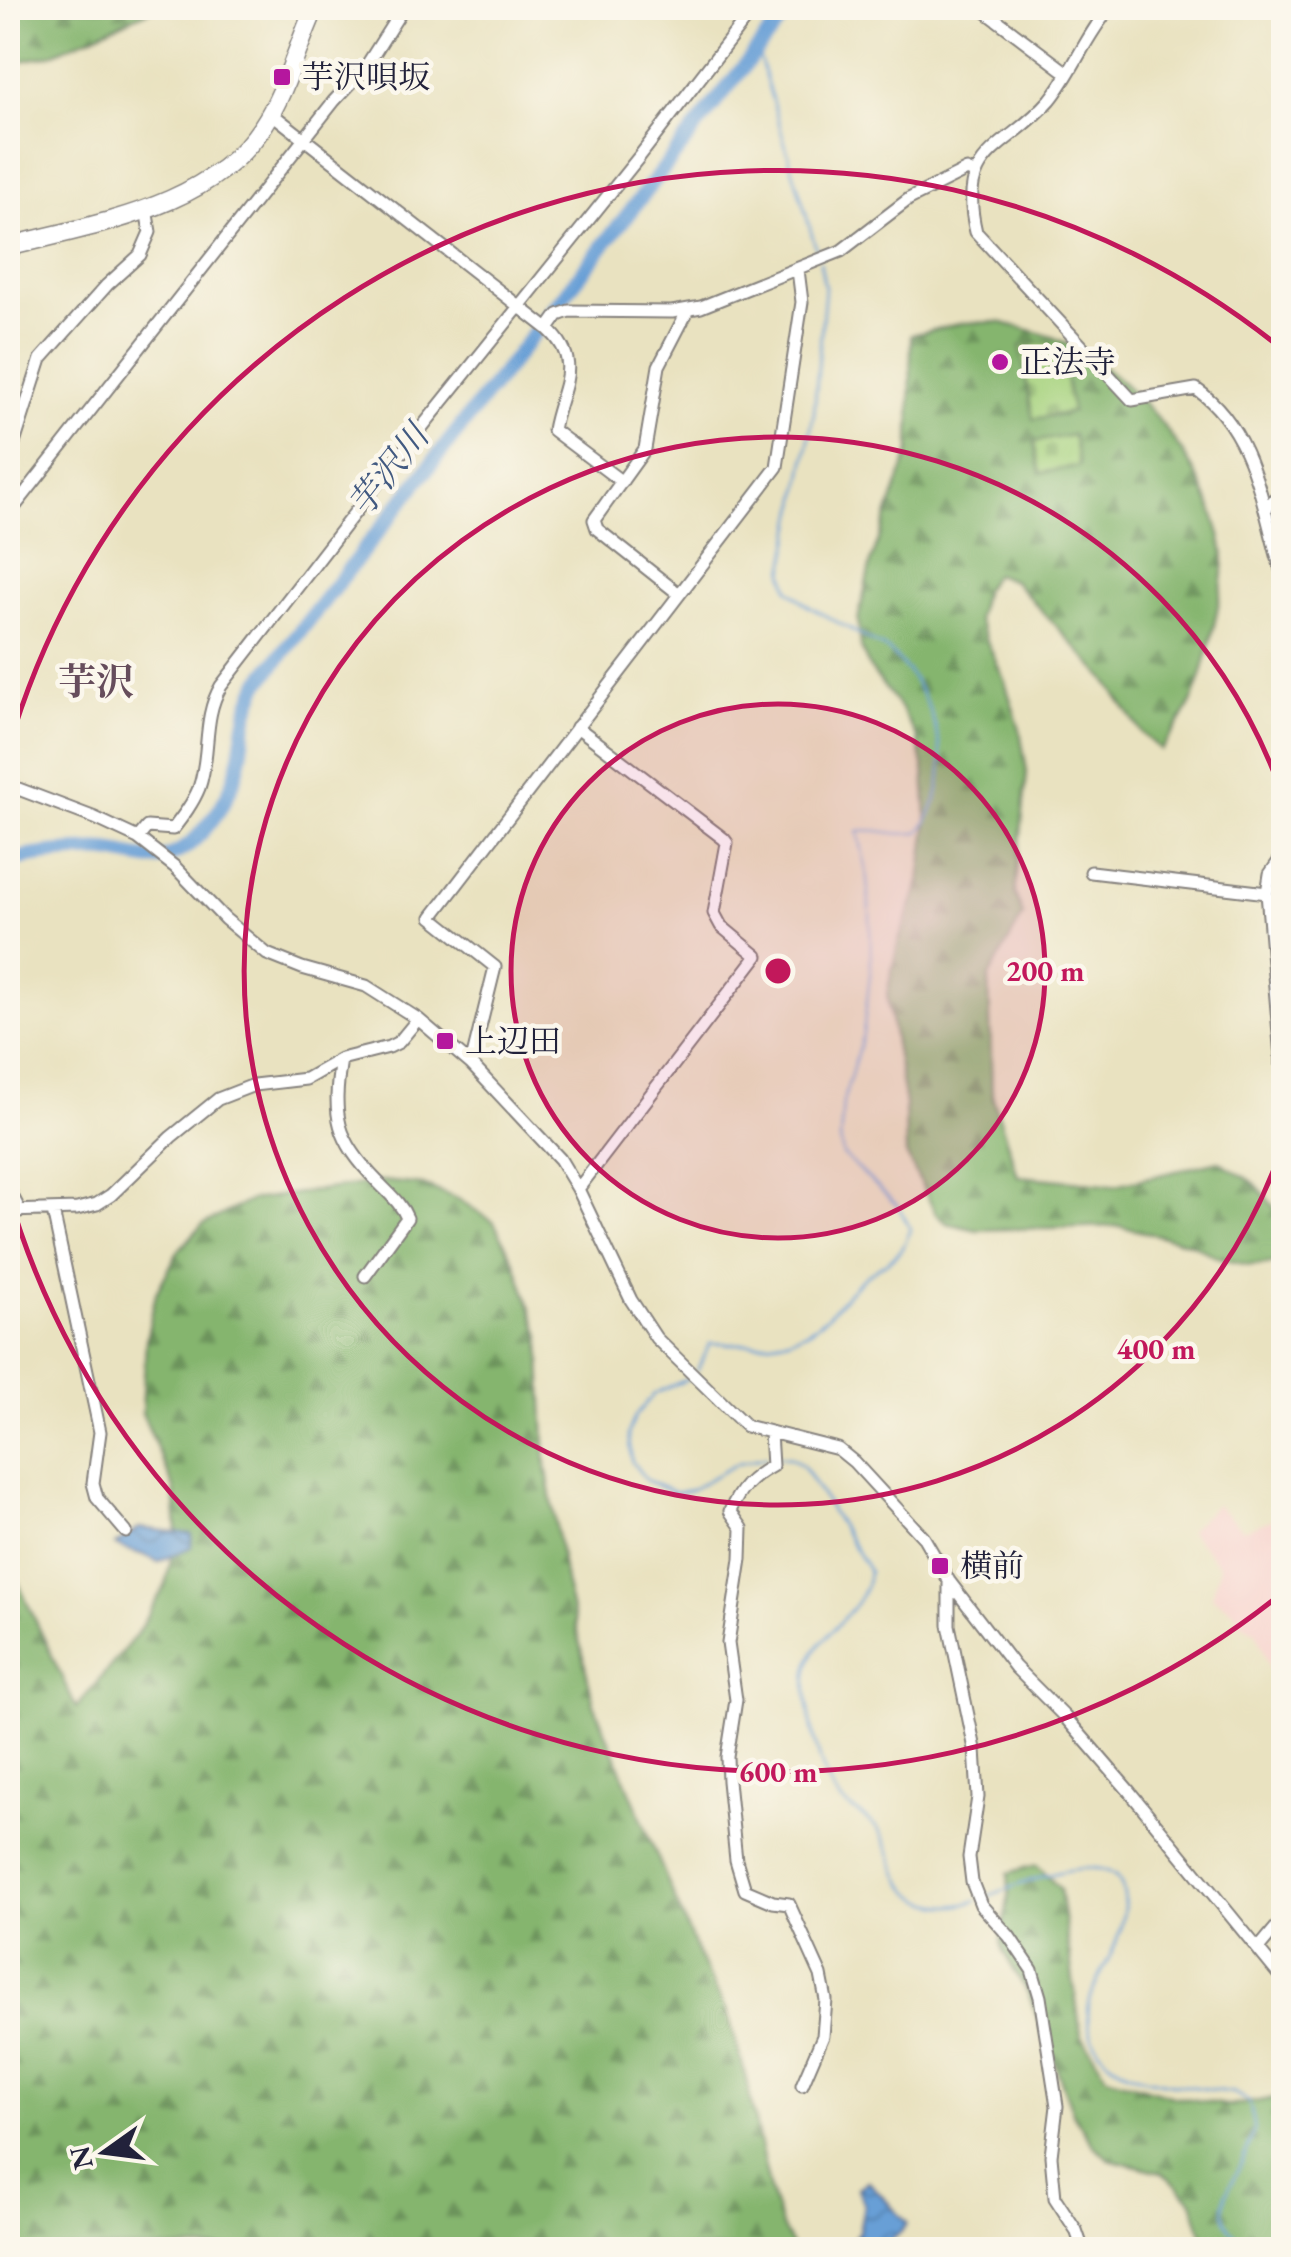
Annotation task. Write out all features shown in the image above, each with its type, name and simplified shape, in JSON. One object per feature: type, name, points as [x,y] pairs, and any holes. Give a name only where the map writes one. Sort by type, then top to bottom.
[{"type":"highway","points":[[8,247],[146,209],[207,182],[249,146],[271,113],[316,8]]},
{"type":"street","points":[[8,515],[305,138],[365,68],[403,8]]},
{"type":"street","points":[[138,838],[148,826],[173,829],[184,815],[198,789],[208,724],[221,686],[754,8]]},
{"type":"street","points":[[981,8],[1066,72]]},
{"type":"street","points":[[1110,8],[1049,101],[984,155],[976,174],[971,211],[976,232],[1132,400],[1196,389],[1209,398],[1235,431],[1266,509],[1284,579]]},
{"type":"street","points":[[271,113],[562,342],[569,364],[553,430],[622,482]]},
{"type":"street","points":[[547,328],[558,315],[568,311],[687,312],[842,252],[924,190],[967,170],[976,174]]},
{"type":"street","points":[[8,462],[41,359],[140,255],[150,232],[146,209]]},
{"type":"street","points":[[471,1064],[494,966],[432,917],[777,467],[802,302],[799,269]]},
{"type":"street","points":[[679,594],[595,525],[594,520],[645,449],[659,366],[687,312]]},
{"type":"street","points":[[1266,509],[1284,488]]},
{"type":"street","points":[[577,727],[724,838],[727,843],[714,913],[720,926],[757,956],[578,1188]]},
{"type":"street","points":[[8,785],[138,838],[172,864],[225,920],[267,954],[366,986],[418,1019],[471,1064],[560,1160],[578,1188],[643,1322],[697,1381],[746,1426],[770,1440],[808,1439],[838,1449],[924,1538],[949,1580],[1014,1667],[1078,1732],[1284,1981]]},
{"type":"street","points":[[1284,854],[1270,874],[1267,892],[1284,1092]]},
{"type":"street","points":[[1091,872],[1267,892]]},
{"type":"street","points":[[8,1188],[14,1211],[89,1207],[104,1201],[171,1137],[218,1099],[254,1085],[306,1079],[342,1059],[399,1042],[418,1019]]},
{"type":"street","points":[[342,1059],[336,1098],[341,1135],[407,1218],[365,1276]]},
{"type":"street","points":[[53,1211],[100,1432],[93,1483],[98,1498],[126,1532]]},
{"type":"street","points":[[770,1440],[772,1463],[740,1490],[730,1511],[742,1528],[728,1643],[736,1700],[727,1757],[728,1780],[736,1860],[745,1890],[772,1902],[789,1904],[821,1974],[826,2000],[822,2036],[802,2085]]},
{"type":"street","points":[[949,1580],[948,1625],[975,1749],[978,1797],[970,1857],[978,1899],[1032,1970],[1057,2106],[1051,2156],[1054,2198],[1076,2230],[1083,2250]]},
{"type":"street","points":[[1259,1948],[1284,1918]]},
{"type":"shaded area","points":[[1216,1504],[1243,1530],[1283,1516],[1283,1685],[1275,1681],[1256,1632],[1238,1622],[1235,1612],[1212,1597],[1220,1566],[1189,1531]]},
{"type":"green space","points":[[8,8],[155,8],[50,55],[8,64]]},
{"type":"green space","points":[[1000,322],[1052,337],[1081,352],[1137,396],[1162,423],[1201,485],[1215,517],[1224,562],[1215,620],[1196,691],[1161,750],[1143,734],[1106,680],[1014,581],[995,574],[984,589],[977,619],[1005,682],[1020,730],[1027,772],[1015,894],[1023,915],[989,977],[992,1095],[1018,1176],[1116,1185],[1219,1161],[1254,1183],[1283,1218],[1283,1263],[1250,1265],[1220,1259],[1190,1243],[1119,1226],[977,1230],[947,1223],[936,1214],[906,1154],[905,1105],[887,994],[898,943],[920,882],[927,824],[924,770],[917,738],[869,667],[861,648],[858,620],[871,562],[910,450],[911,335],[963,323]]},
{"type":"green space","points":[[1049,342],[1064,367],[1072,412],[1033,419],[1020,346]]},
{"type":"green space","points":[[1073,435],[1079,466],[1040,473],[1034,442]]},
{"type":"green space","points":[[383,1181],[423,1185],[458,1199],[494,1222],[515,1263],[540,1335],[546,1465],[565,1581],[594,1704],[699,1957],[727,2011],[770,2191],[794,2249],[8,2249],[8,1561],[76,1708],[136,1635],[165,1586],[177,1533],[174,1488],[142,1413],[146,1340],[156,1293],[179,1250],[202,1225],[251,1200]]},
{"type":"green space","points":[[1037,1865],[1060,1889],[1081,2035],[1107,2076],[1173,2096],[1231,2106],[1276,2098],[1284,2111],[1283,2249],[1207,2249],[1192,2201],[1175,2183],[1161,2172],[1109,2159],[1094,2146],[1074,2115],[1029,1995],[1003,1951],[1001,1940],[1009,1894],[1008,1873]]},
{"type":"water","points":[[139,1528],[192,1534],[191,1547],[158,1562],[115,1545]]},
{"type":"water","points":[[868,2181],[907,2223],[885,2249],[847,2249],[859,2231],[864,2205],[858,2188]]},
{"type":"waterway","name":"芋沢川","points":[[8,861],[88,851],[152,859],[178,852],[201,833],[232,785],[249,708],[260,682],[790,8]]},
{"type":"waterway","points":[[757,49],[818,255]]},
{"type":"waterway","points":[[697,1371],[710,1343],[772,1342],[814,1326],[860,1281],[899,1252],[910,1228],[898,1206],[843,1155],[840,1139],[843,1102],[863,1034],[871,967],[866,868],[858,831],[919,832],[932,811],[941,762],[930,712],[905,667],[888,650],[808,606],[789,590],[784,572],[814,413],[825,288],[820,262]]},
{"type":"waterway","points":[[688,1379],[654,1394],[635,1417],[628,1434],[632,1462],[646,1480],[675,1493],[690,1490],[738,1463],[766,1457]]},
{"type":"waterway","points":[[774,1456],[791,1458],[803,1466],[869,1571],[859,1600],[818,1646],[807,1673],[810,1720],[825,1774],[839,1798],[880,1832],[898,1874],[912,1893],[942,1905],[976,1901]]},
{"type":"waterway","points":[[983,1898],[1060,1872],[1086,1868],[1106,1871],[1120,1883],[1124,1905],[1116,1942],[1089,2005],[1092,2036],[1109,2061],[1134,2074],[1234,2093],[1249,2102],[1253,2133],[1226,2194],[1224,2208],[1226,2221],[1235,2235],[1253,2250]]},
{"type":"place","name":"芋沢唄坂","points":[[282,77]]},
{"type":"place","name":"正法寺","points":[[1000,362]]},
{"type":"place","name":"上辺田","points":[[445,1041]]},
{"type":"place","name":"横前","points":[[940,1566]]},
{"type":"district","name":"芋沢","points":[[96,681]]}]
